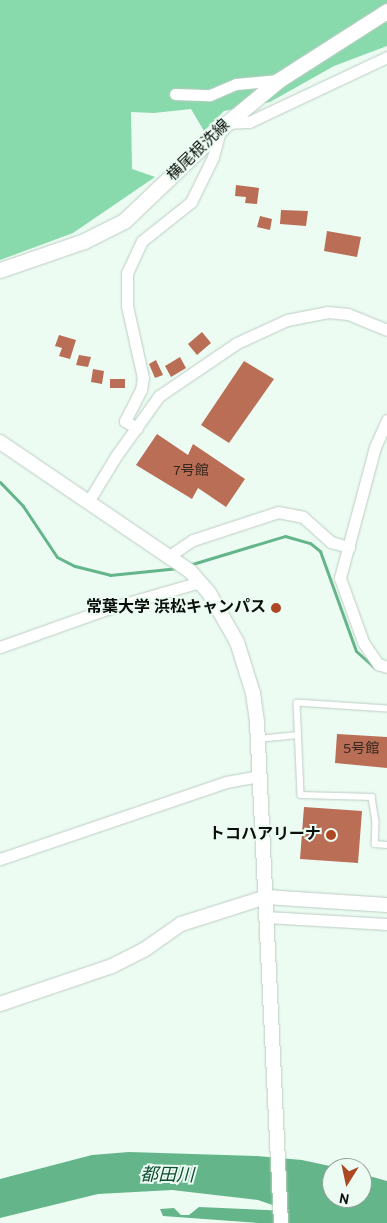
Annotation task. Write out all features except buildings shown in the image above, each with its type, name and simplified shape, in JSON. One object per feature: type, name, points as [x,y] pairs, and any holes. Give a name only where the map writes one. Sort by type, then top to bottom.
[{"type":"main road","name":"横尾根洗線","points":[[0,270],[84,241],[124,221],[223,127],[280,80],[387,11]]},
{"type":"street","points":[[137,428],[125,421],[141,390],[143,378],[126,306],[127,273],[142,241],[191,202],[213,158],[223,127],[248,122],[387,57]]},
{"type":"street","points":[[175,94],[210,95],[236,84],[280,80]]},
{"type":"street","points":[[88,502],[116,456],[159,396],[237,342],[287,320],[307,314],[334,312],[370,320],[387,330]]},
{"type":"street","points":[[387,420],[375,447],[340,578],[354,625],[378,664],[387,667]]},
{"type":"street","points":[[1,445],[169,556],[200,582],[238,642],[254,693],[258,739],[281,1223]]},
{"type":"street","points":[[169,556],[193,540],[278,512],[303,517],[332,542],[349,547]]},
{"type":"street","points":[[0,647],[107,609],[200,582]]},
{"type":"street","points":[[0,859],[226,782],[260,776]]},
{"type":"street","points":[[0,1004],[112,966],[144,950],[181,924],[266,897],[387,905]]},
{"type":"street","points":[[266,917],[387,924]]},
{"type":"lane","points":[[387,709],[297,702],[301,795],[372,797],[376,822],[375,844],[387,845]]},
{"type":"lane","points":[[258,739],[298,735]]},
{"type":"shaded area","points":[[0,0],[387,0],[387,46],[334,66],[270,102],[224,111],[204,131],[191,109],[154,113],[131,112],[132,169],[155,177],[73,233],[0,260]]},
{"type":"water","name":"都田川","points":[[129,1152],[257,1156],[302,1160],[322,1164],[322,1208],[372,1208],[372,1177],[387,1181],[387,1223],[258,1223],[163,1216],[160,1209],[174,1208],[181,1215],[189,1215],[199,1207],[290,1211],[258,1200],[172,1190],[98,1194],[0,1218],[0,1179],[92,1155]]},
{"type":"waterway","points":[[0,482],[23,506],[57,557],[75,566],[110,575],[179,568]]},
{"type":"waterway","points":[[189,565],[285,536],[310,543],[320,551],[356,651],[375,668]]},
{"type":"place","name":"常葉大学 浜松キャンパス","points":[[276,608]]},
{"type":"place","name":"トコハアリーナ","points":[[331,835]]}]
